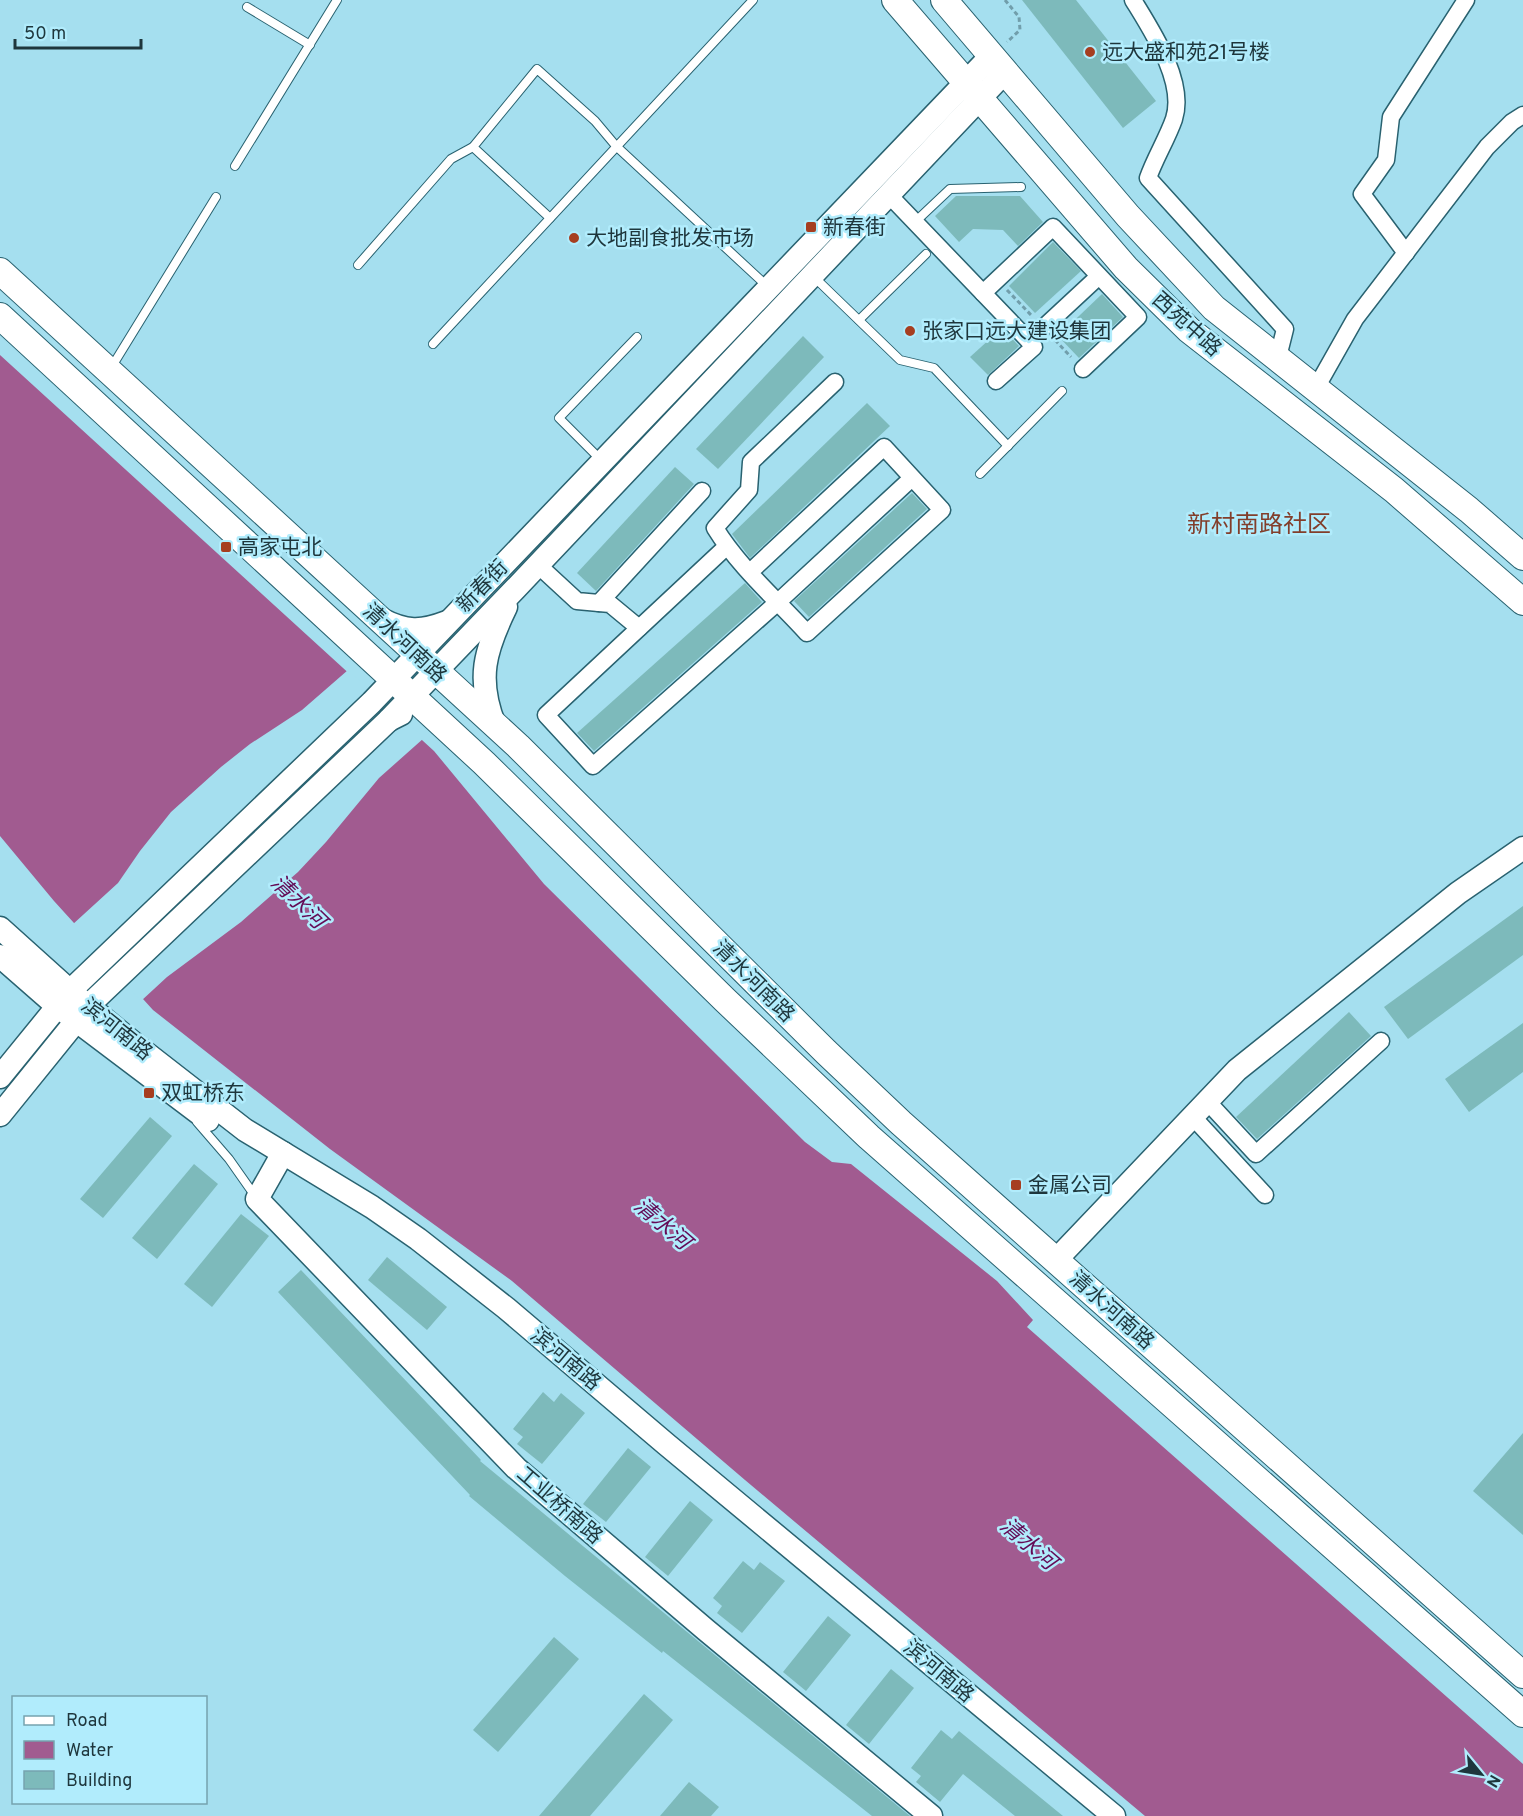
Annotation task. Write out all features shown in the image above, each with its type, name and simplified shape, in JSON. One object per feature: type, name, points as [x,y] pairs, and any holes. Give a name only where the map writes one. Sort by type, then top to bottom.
[{"type":"main road","name":"西苑中路","points":[[895,0],[1126,268],[1189,330],[1394,490],[1523,602]]},
{"type":"main road","name":"西苑中路","points":[[944,0],[1128,216],[1215,308],[1469,510],[1523,557]]},
{"type":"main road","name":"新春街","points":[[0,1115],[82,1013],[388,720],[417,654],[448,621],[769,287],[998,64]]},
{"type":"main road","name":"新春街","points":[[0,1077],[63,998],[372,702],[436,672],[888,194],[972,91]]},
{"type":"main road","name":"清水河南路","points":[[0,271],[495,726],[901,1123],[1523,1675]]},
{"type":"main road","name":"清水河南路","points":[[0,316],[484,763],[725,1000],[869,1137],[1523,1714]]},
{"type":"main road","points":[[495,726],[486,704],[484,676],[494,633],[515,589]]},
{"type":"main road","points":[[377,618],[395,627],[427,630],[448,621]]},
{"type":"main road","points":[[369,657],[376,671],[376,691],[372,702]]},
{"type":"main road","points":[[388,720],[405,713],[415,712],[438,720]]},
{"type":"main road","points":[[1056,1260],[1237,1070],[1458,893],[1523,848]]},
{"type":"main road","name":"滨河南路","points":[[0,928],[63,998]]},
{"type":"main road","name":"滨河南路","points":[[0,956],[63,998],[175,1096],[242,1145],[280,1159],[372,1207],[418,1239],[506,1308],[675,1452],[1114,1816]]},
{"type":"main road","name":"滨河南路","points":[[82,1013],[137,1047],[280,1159],[447,1274],[1097,1816]]},
{"type":"main road","points":[[257,1199],[280,1159]]},
{"type":"main road","name":"工业桥南路","points":[[257,1199],[516,1468],[706,1630],[931,1816]]},
{"type":"street","points":[[1133,0],[1165,59],[1174,80],[1177,98],[1175,117],[1149,178],[1285,329],[1278,357]]},
{"type":"street","points":[[1406,253],[1362,194],[1386,160],[1391,117],[1466,0]]},
{"type":"street","points":[[1317,388],[1355,319],[1487,147],[1512,122],[1523,115]]},
{"type":"street","points":[[888,194],[1034,347],[996,381]]},
{"type":"street","points":[[983,293],[1053,227],[1138,317],[1083,369]]},
{"type":"street","points":[[1029,341],[1098,277]]},
{"type":"street","points":[[750,572],[885,447],[942,510],[807,633],[726,547],[714,528],[749,490],[752,462],[835,382]]},
{"type":"street","points":[[726,547],[546,715],[593,766],[778,602],[912,478]]},
{"type":"street","points":[[598,603],[702,491]]},
{"type":"street","points":[[538,565],[577,601],[610,604],[639,628]]},
{"type":"street","points":[[1200,1109],[1256,1154],[1381,1041]]},
{"type":"street","points":[[1200,1109],[1264,1195]]},
{"type":"lane","points":[[236,166],[337,0]]},
{"type":"lane","points":[[433,344],[753,0]]},
{"type":"lane","points":[[247,7],[310,45]]},
{"type":"lane","points":[[358,265],[451,159],[473,147],[537,69],[595,121],[616,146],[769,287]]},
{"type":"lane","points":[[473,147],[550,218]]},
{"type":"lane","points":[[915,222],[950,189],[1022,187]]},
{"type":"lane","points":[[110,371],[216,197]]},
{"type":"lane","points":[[858,320],[926,254]]},
{"type":"lane","points":[[812,275],[900,360],[934,368],[1008,446]]},
{"type":"lane","points":[[602,461],[559,418],[637,337]]},
{"type":"lane","points":[[980,474],[1062,391]]},
{"type":"lane","points":[[175,1096],[229,1159],[257,1199]]},
{"type":"path","points":[[998,64],[1020,30],[1019,17],[1005,0]]},
{"type":"water","name":"清水河","points":[[0,355],[434,751],[544,884],[805,1142],[832,1162],[851,1164],[997,1281],[1033,1320],[1027,1327],[1523,1764],[1523,1816],[1145,1816],[512,1281],[330,1149],[153,1010],[54,901],[0,836]]},
{"type":"pier","points":[[348,670],[424,738],[379,778],[298,872],[241,922],[167,977],[141,1001],[72,925],[118,883],[171,812],[221,767],[250,744],[302,710]]},
{"type":"building","name":"远大·盛和苑21号楼","points":[[1022,0],[1076,0],[1156,101],[1123,128]]},
{"type":"building","points":[[956,196],[1020,196],[1043,222],[1018,246],[1003,230],[973,229],[959,242],[935,216]]},
{"type":"building","points":[[1053,242],[1081,271],[1035,313],[1009,286]]},
{"type":"building","points":[[1102,294],[1123,317],[1079,358],[1058,336]]},
{"type":"building","points":[[1002,328],[1019,346],[988,375],[970,357]]},
{"type":"building","points":[[803,336],[824,357],[718,469],[696,449]]},
{"type":"building","points":[[867,403],[890,426],[750,558],[732,534]]},
{"type":"building","points":[[675,467],[694,484],[596,591],[577,573]]},
{"type":"building","points":[[912,493],[927,509],[809,617],[794,601]]},
{"type":"building","points":[[745,583],[762,602],[594,751],[577,733]]},
{"type":"building","points":[[1523,906],[1523,955],[1408,1039],[1384,1007]]},
{"type":"building","points":[[1349,1012],[1371,1036],[1257,1139],[1236,1117]]},
{"type":"building","points":[[1523,1023],[1523,1072],[1469,1112],[1445,1079]]},
{"type":"building","points":[[150,1117],[172,1136],[103,1218],[80,1199]]},
{"type":"building","points":[[194,1164],[218,1184],[157,1259],[132,1238]]},
{"type":"building","points":[[241,1214],[269,1236],[212,1307],[184,1284]]},
{"type":"building","points":[[387,1257],[447,1307],[427,1330],[368,1280]]},
{"type":"building","points":[[301,1270],[480,1461],[910,1816],[872,1816],[565,1576],[469,1496],[278,1292]]},
{"type":"building","points":[[543,1392],[554,1402],[561,1393],[585,1413],[542,1464],[517,1444],[523,1437],[513,1429]]},
{"type":"building","points":[[1523,1433],[1523,1535],[1473,1491]]},
{"type":"building","points":[[628,1448],[651,1467],[606,1522],[583,1504]]},
{"type":"building","points":[[690,1501],[713,1520],[668,1576],[645,1557]]},
{"type":"building","points":[[743,1561],[754,1570],[760,1562],[785,1581],[742,1633],[717,1613],[722,1606],[713,1598]]},
{"type":"building","points":[[828,1616],[851,1635],[806,1691],[783,1672]]},
{"type":"building","points":[[554,1637],[579,1659],[498,1752],[473,1730]]},
{"type":"building","points":[[891,1669],[914,1688],[869,1744],[846,1725]]},
{"type":"building","points":[[644,1694],[673,1720],[590,1816],[539,1816]]},
{"type":"building","points":[[941,1730],[952,1739],[959,1731],[1063,1816],[1015,1816],[963,1774],[940,1802],[916,1782],[921,1776],[911,1768]]},
{"type":"building","points":[[689,1782],[719,1807],[711,1816],[660,1816]]},
{"type":"place","name":"远大·盛和苑21号楼","points":[[1090,52]]},
{"type":"place","name":"新春街","points":[[811,227]]},
{"type":"place","name":"大地副食批发市场","points":[[574,238]]},
{"type":"place","name":"张家口远大建设集团","points":[[910,331]]},
{"type":"place","name":"高家屯北","points":[[226,547]]},
{"type":"place","name":"双虹桥东","points":[[149,1093]]},
{"type":"place","name":"金属公司","points":[[1016,1185]]},
{"type":"district","name":"新村南路社区","points":[[1259,524]]}]
